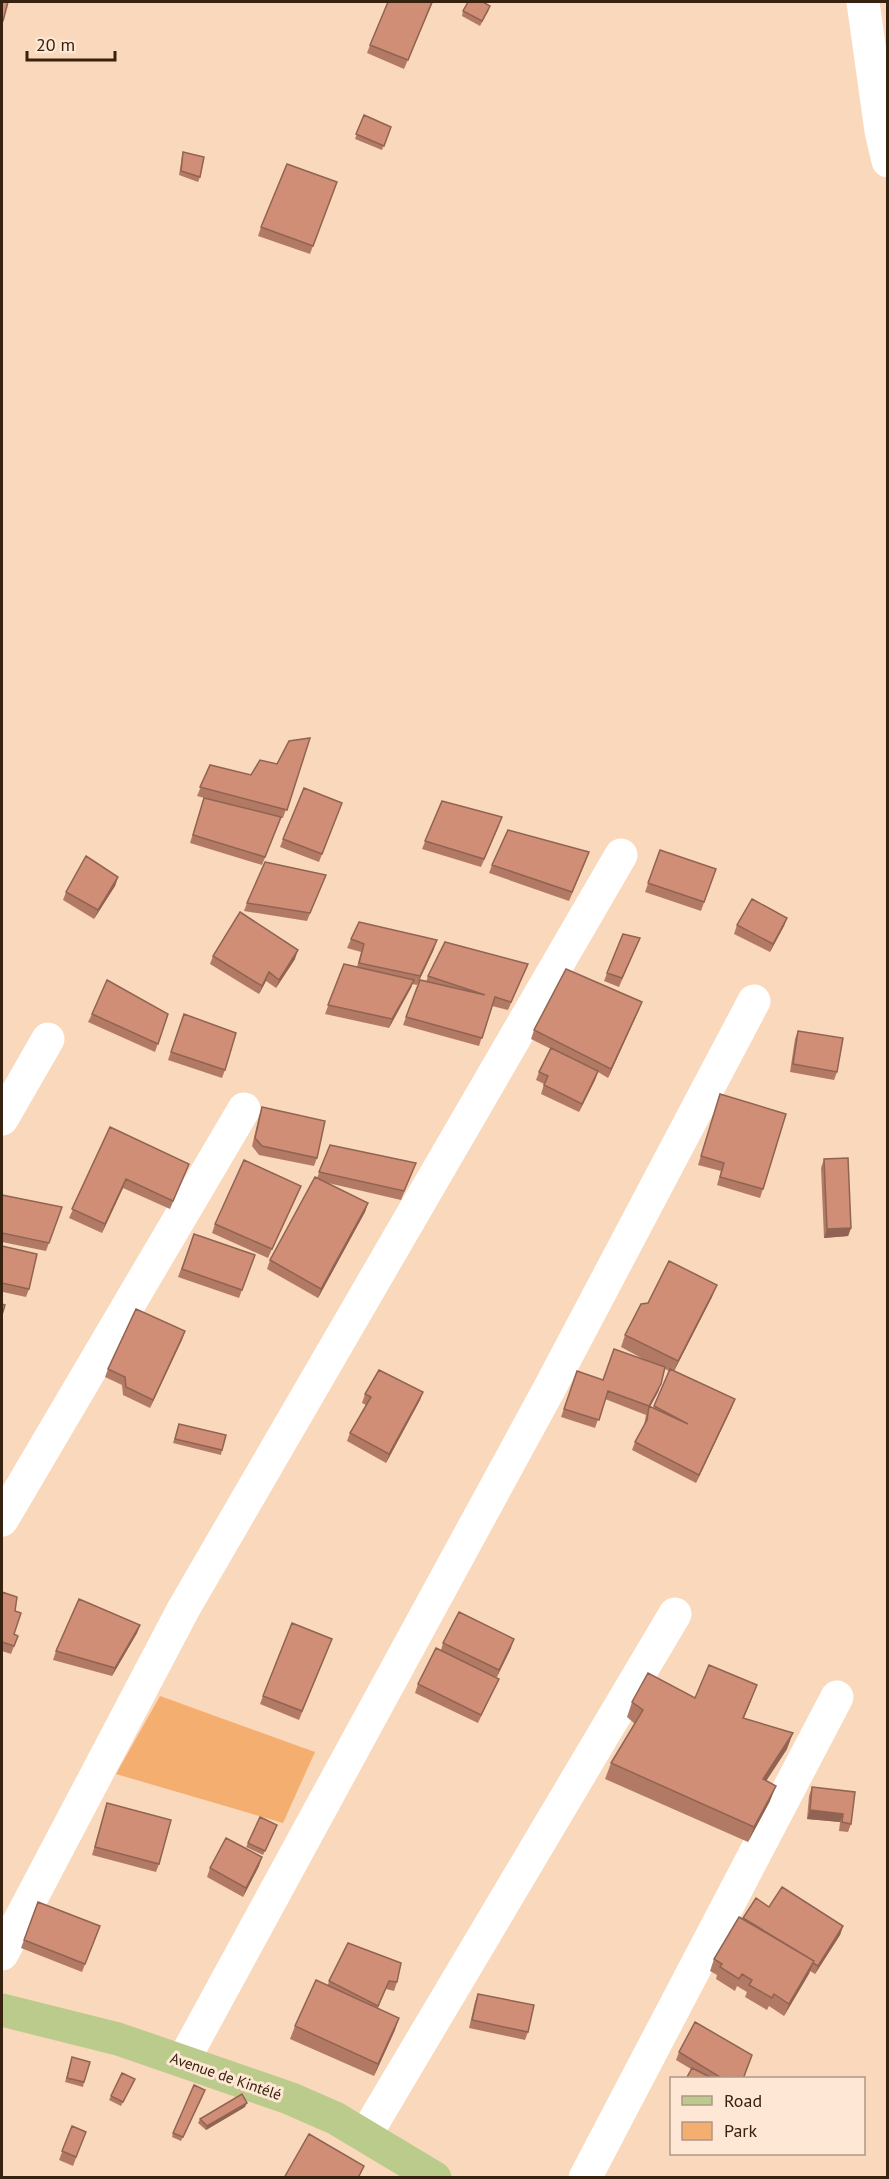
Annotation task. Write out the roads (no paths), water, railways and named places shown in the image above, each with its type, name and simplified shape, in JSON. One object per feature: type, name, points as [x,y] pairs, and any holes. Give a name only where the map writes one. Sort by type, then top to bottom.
[{"type":"main road","name":"Avenue de Kintélé","points":[[2,2010],[118,2039],[289,2098],[335,2118],[435,2178]]},
{"type":"street","points":[[863,2],[881,131],[888,161]]},
{"type":"street","points":[[2,1954],[184,1608],[621,855]]},
{"type":"street","points":[[183,2061],[553,1382],[754,1001]]},
{"type":"street","points":[[2,1119],[48,1039]]},
{"type":"street","points":[[2,1520],[244,1109]]},
{"type":"street","points":[[365,2136],[675,1614]]},
{"type":"street","points":[[585,2178],[837,1697]]}]
